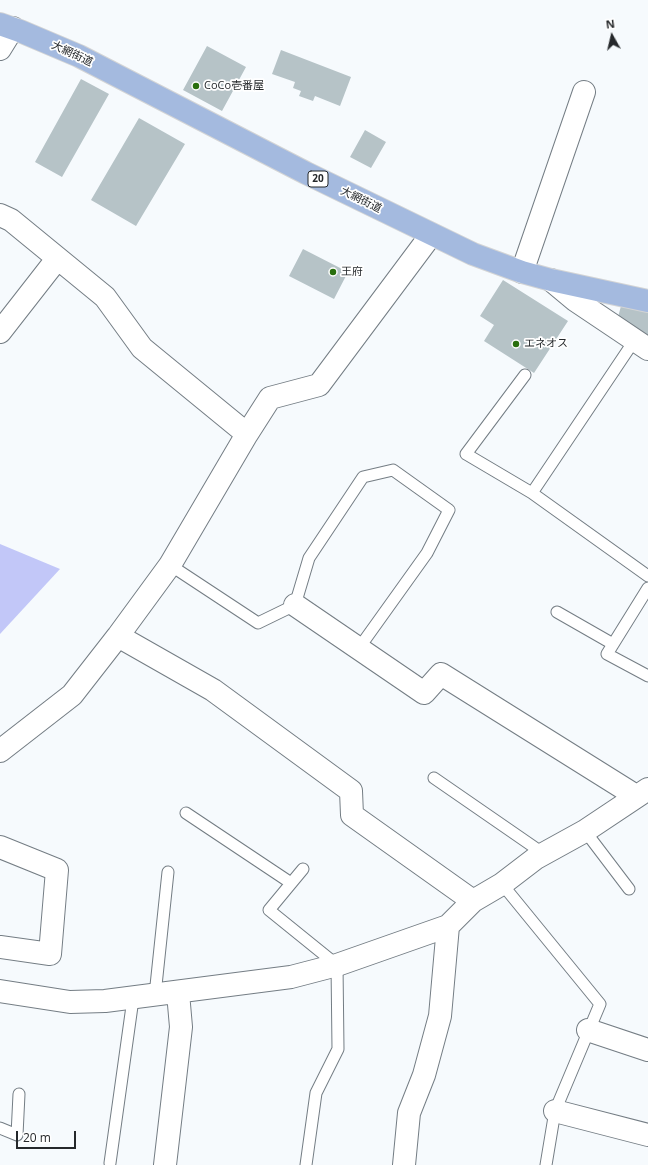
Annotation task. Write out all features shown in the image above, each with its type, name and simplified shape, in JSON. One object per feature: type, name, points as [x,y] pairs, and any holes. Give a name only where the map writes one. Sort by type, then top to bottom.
[{"type":"main road","name":"大網街道","points":[[6,26],[79,56],[431,235],[473,254],[522,272],[551,280],[648,301]]},
{"type":"street","points":[[0,49],[6,26]]},
{"type":"street","points":[[522,272],[584,92]]},
{"type":"street","points":[[0,215],[11,220],[105,297],[142,348],[247,434]]},
{"type":"street","points":[[0,751],[72,696],[170,565],[247,434],[270,398],[319,385],[431,235]]},
{"type":"street","points":[[0,332],[58,260]]},
{"type":"street","points":[[551,280],[575,300],[641,345]]},
{"type":"street","points":[[0,991],[70,1002],[133,999],[291,978],[337,965],[448,926],[473,901],[502,884],[544,854],[585,831],[642,792],[441,674],[424,693],[295,605]]},
{"type":"street","points":[[118,636],[213,690],[351,791],[352,815],[473,901]]},
{"type":"street","points":[[0,847],[57,870],[50,954],[0,947]]},
{"type":"street","points":[[404,1165],[410,1113],[424,1075],[440,1016],[448,926]]},
{"type":"street","points":[[165,1165],[181,1027],[178,993]]},
{"type":"street","points":[[588,1030],[648,1050]]},
{"type":"street","points":[[555,1112],[648,1135]]},
{"type":"lane","points":[[532,493],[641,345]]},
{"type":"lane","points":[[525,375],[466,454],[532,493],[648,576]]},
{"type":"lane","points":[[170,565],[258,623],[295,605],[309,558],[363,477],[394,470],[449,510],[427,553],[359,648]]},
{"type":"lane","points":[[648,588],[607,654],[648,676]]},
{"type":"lane","points":[[557,612],[613,644]]},
{"type":"lane","points":[[434,778],[544,854]]},
{"type":"lane","points":[[186,813],[291,883]]},
{"type":"lane","points":[[585,831],[629,889]]},
{"type":"lane","points":[[303,869],[269,910],[337,965],[338,1049],[316,1093],[306,1165]]},
{"type":"lane","points":[[155,995],[168,872]]},
{"type":"lane","points":[[502,884],[600,1004],[555,1112],[546,1165]]},
{"type":"lane","points":[[110,1164],[133,999]]},
{"type":"lane","points":[[0,1128],[18,1135],[20,1094]]},
{"type":"shaded area","points":[[0,544],[60,569],[0,634]]},
{"type":"building","points":[[207,46],[246,67],[222,111],[183,90]]},
{"type":"building","points":[[281,50],[351,77],[340,106],[315,96],[313,101],[299,96],[301,91],[293,88],[295,82],[272,74]]},
{"type":"building","points":[[81,79],[109,94],[62,177],[35,162]]},
{"type":"building","points":[[139,118],[185,144],[136,226],[91,200]]},
{"type":"building","points":[[365,130],[386,142],[371,168],[350,157]]},
{"type":"building","points":[[303,249],[348,272],[334,299],[289,276]]},
{"type":"building","points":[[503,280],[568,321],[534,373],[484,341],[494,325],[480,316]]},
{"type":"building","points":[[621,306],[648,312],[648,335],[618,317]]},
{"type":"place","name":"CoCo壱番屋","points":[[196,86]]},
{"type":"place","name":"王府","points":[[333,272]]},
{"type":"place","name":"エネオス","points":[[516,344]]}]
